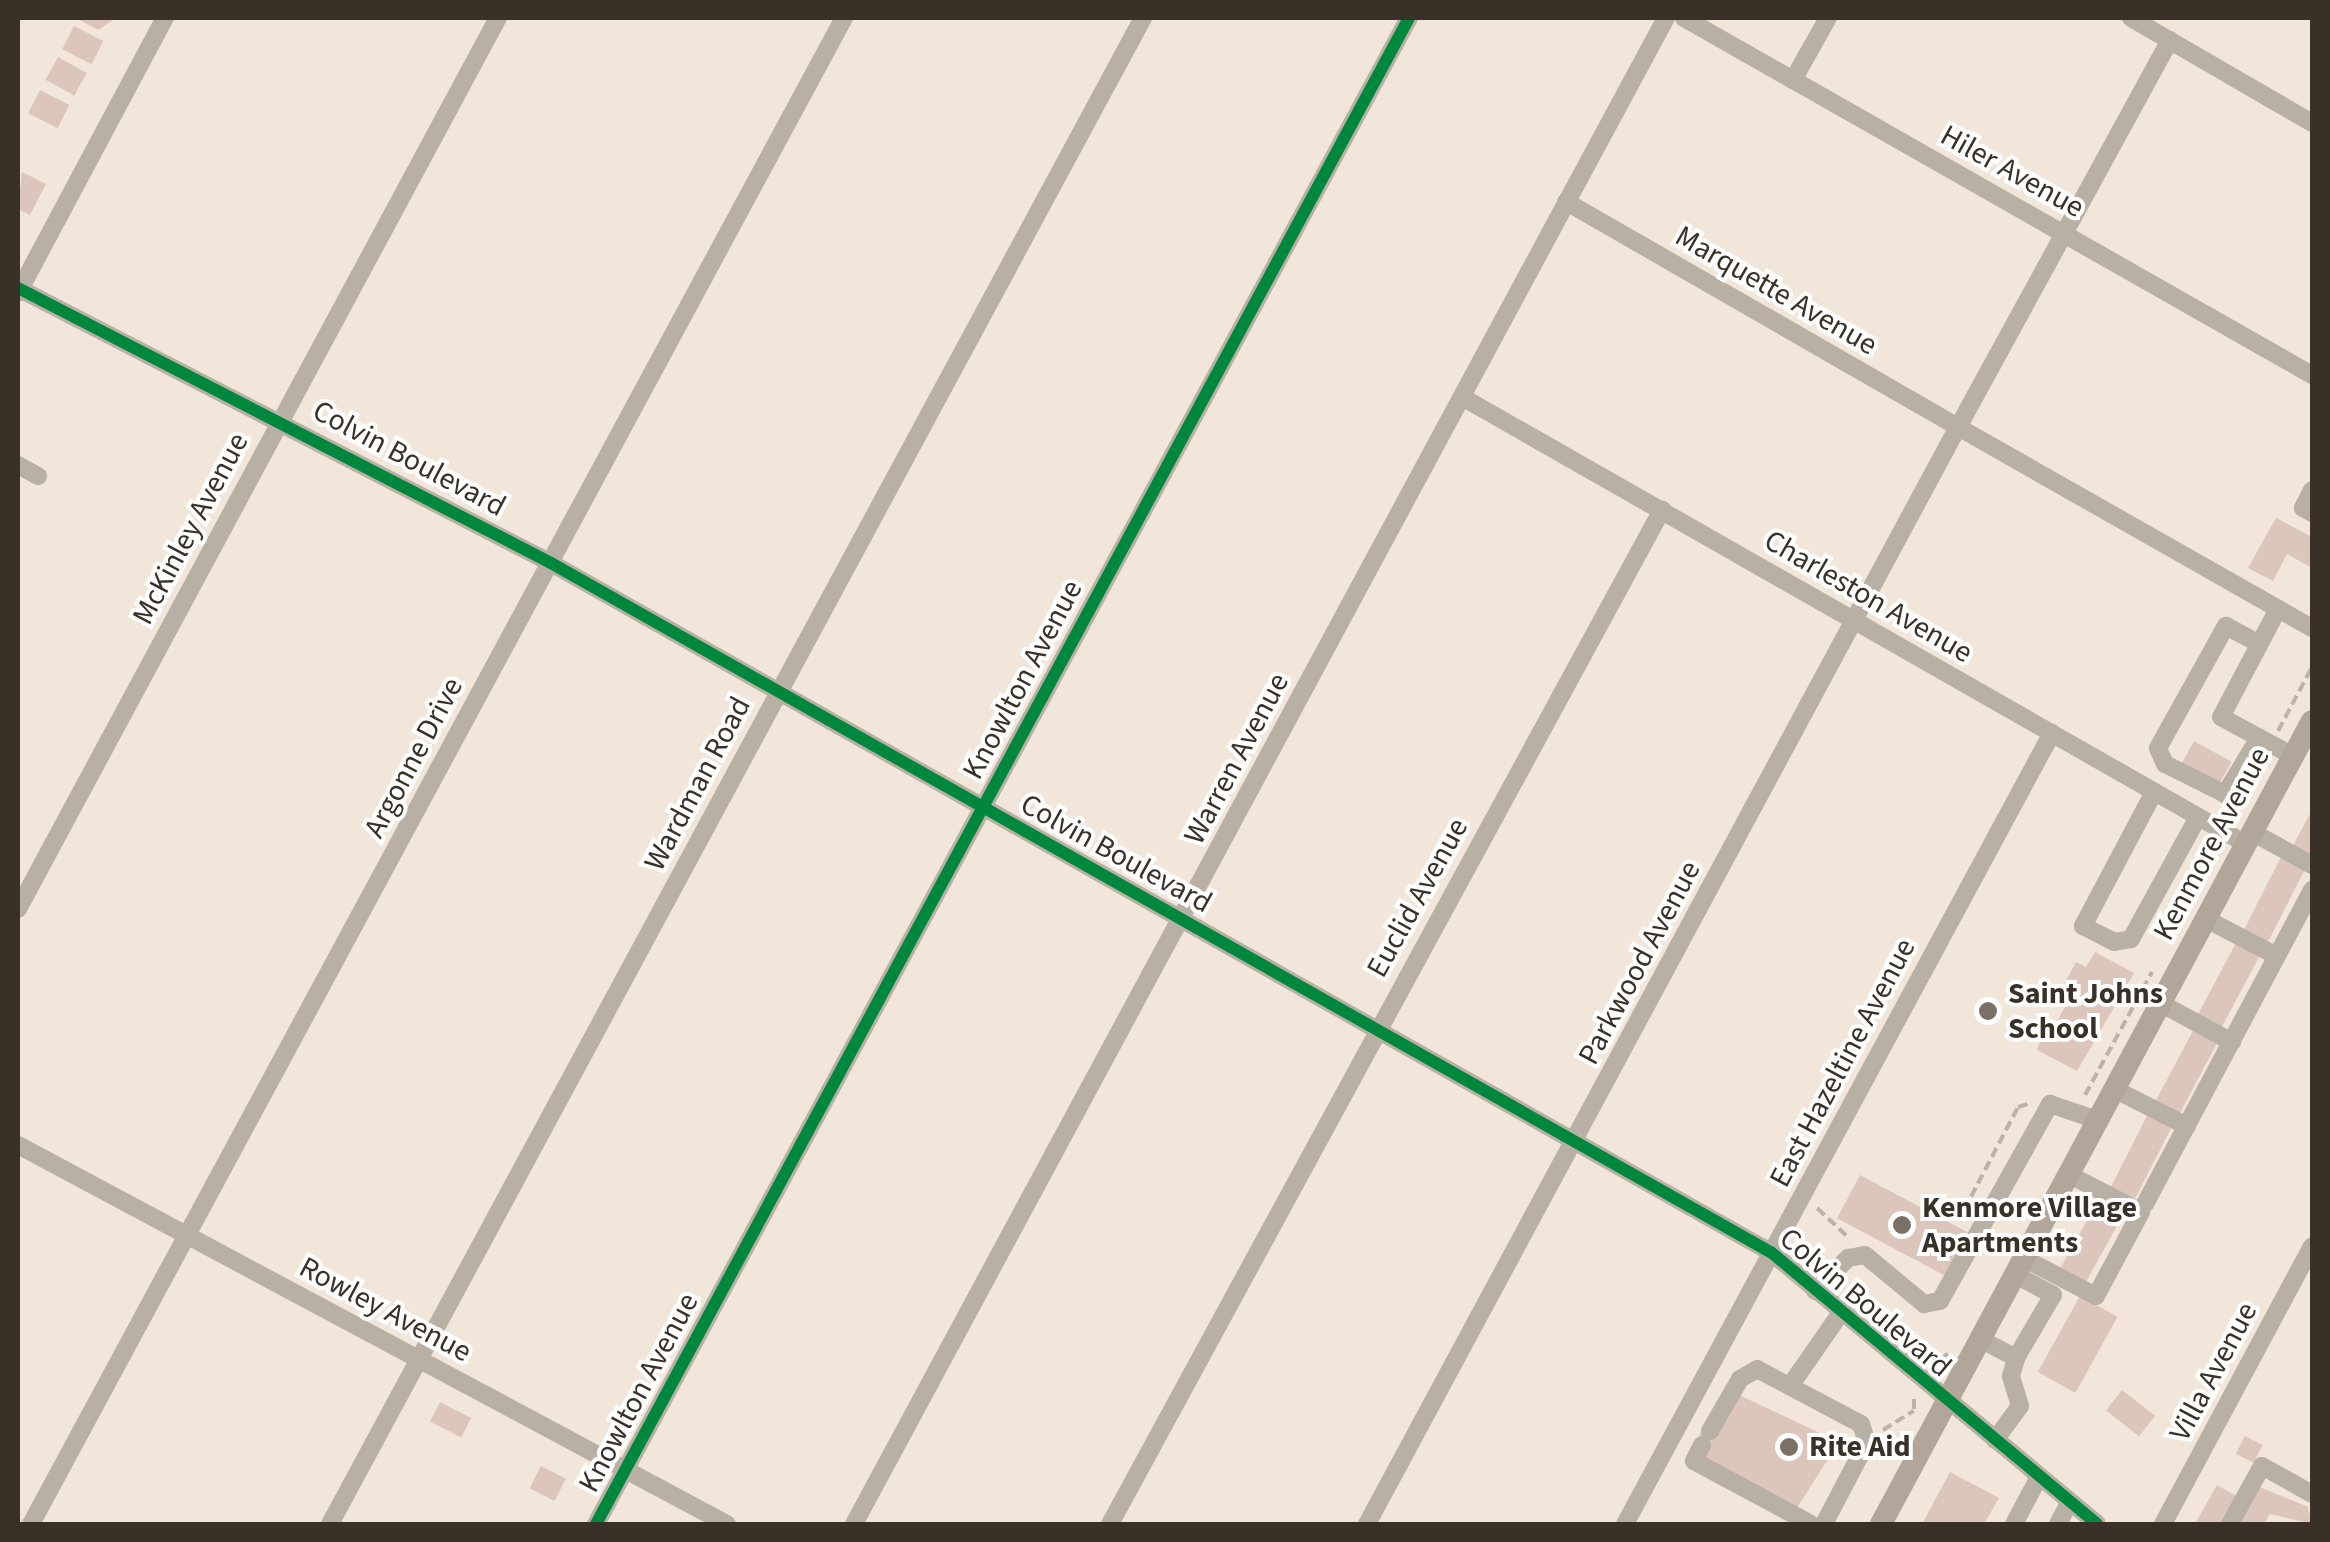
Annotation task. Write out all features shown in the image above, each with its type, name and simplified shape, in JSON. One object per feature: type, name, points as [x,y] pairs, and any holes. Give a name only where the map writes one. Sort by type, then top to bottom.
[{"type":"main road","name":"Kenmore Avenue","points":[[1881,1524],[2249,838],[2301,754],[2312,721]]},
{"type":"street","points":[[18,290],[165,18]]},
{"type":"street","name":"McKinley Avenue","points":[[18,908],[498,18]]},
{"type":"street","name":"Argonne Drive","points":[[31,1524],[844,18]]},
{"type":"street","name":"Wardman Road","points":[[330,1524],[1142,18]]},
{"type":"street","name":"Knowlton Avenue","points":[[596,1524],[1409,18]]},
{"type":"street","name":"Warren Avenue","points":[[854,1524],[1666,18]]},
{"type":"street","name":"Hiler Avenue","points":[[1684,18],[2312,375]]},
{"type":"street","points":[[1794,80],[1828,18]]},
{"type":"street","points":[[2131,18],[2312,122]]},
{"type":"street","name":"Parkwood Avenue","points":[[1367,1524],[2062,232],[2170,40]]},
{"type":"street","name":"Marquette Avenue","points":[[1566,202],[2312,628]]},
{"type":"street","name":"Colvin Boulevard","points":[[18,290],[282,419],[551,563],[1772,1253],[1840,1314],[2097,1524]]},
{"type":"street","name":"Charleston Avenue","points":[[1462,397],[2198,817],[2312,865]]},
{"type":"street","points":[[18,465],[38,476]]},
{"type":"street","points":[[2312,490],[2303,508],[2312,514]]},
{"type":"street","name":"Euclid Avenue","points":[[1110,1524],[1662,510]]},
{"type":"street","points":[[2278,609],[2220,717],[2301,754]]},
{"type":"street","points":[[2260,644],[2226,626],[2159,757],[2225,794],[2260,738]]},
{"type":"street","name":"East Hazeltine Avenue","points":[[1625,1524],[2052,733]]},
{"type":"street","points":[[2154,792],[2084,926],[2114,942],[2131,939],[2198,817]]},
{"type":"street","points":[[2145,1204],[2312,890]]},
{"type":"street","points":[[2206,918],[2277,956]]},
{"type":"street","points":[[2160,1003],[2232,1042]]},
{"type":"street","points":[[2114,1088],[2187,1126]]},
{"type":"street","points":[[1815,1291],[1848,1258],[1864,1256],[1924,1304],[1940,1301],[2050,1104],[2097,1120]]},
{"type":"street","name":"Rowley Avenue","points":[[18,1144],[727,1524]]},
{"type":"street","points":[[2019,1266],[2096,1296],[2140,1212],[2068,1174]]},
{"type":"street","name":"Villa Avenue","points":[[2163,1524],[2312,1246]]},
{"type":"street","points":[[1994,1440],[2020,1406],[2011,1376],[2016,1358],[2053,1294],[2019,1266]]},
{"type":"street","points":[[1790,1386],[1840,1314]]},
{"type":"street","points":[[1980,1339],[2016,1358]]},
{"type":"street","points":[[1811,1524],[1694,1461],[1740,1379],[1757,1369],[1867,1431],[1824,1524]]},
{"type":"street","points":[[2230,1524],[2262,1466],[2312,1494]]},
{"type":"street","points":[[2014,1524],[2040,1478]]},
{"type":"street","points":[[2058,1524],[2069,1503]]},
{"type":"path","points":[[1964,1210],[2018,1107]]},
{"type":"path","points":[[1813,1204],[1856,1246]]},
{"type":"path","points":[[1931,1206],[1981,1212]]},
{"type":"path","points":[[1882,1430],[1914,1411],[1914,1399]]},
{"type":"building","points":[[76,18],[116,18],[98,30]]},
{"type":"building","points":[[74,26],[103,41],[92,64],[62,49]]},
{"type":"building","points":[[58,57],[87,73],[74,96],[45,80]]},
{"type":"building","points":[[40,90],[69,105],[58,128],[28,113]]},
{"type":"building","points":[[22,172],[46,184],[30,215],[18,209]]},
{"type":"building","points":[[2276,518],[2312,537],[2312,568],[2287,554],[2273,581],[2248,568]]},
{"type":"building","points":[[2194,741],[2232,762],[2218,786],[2180,765]]},
{"type":"building","points":[[2312,810],[2312,861],[2291,849]]},
{"type":"building","points":[[2282,855],[2306,867],[2266,946],[2242,933]]},
{"type":"building","points":[[2237,941],[2261,954],[2220,1030],[2196,1018]]},
{"type":"building","points":[[2095,952],[2134,973],[2077,1071],[2037,1050],[2046,1024],[2053,1029],[2074,990],[2064,984],[2076,962],[2086,967]]},
{"type":"building","points":[[2195,1027],[2219,1040],[2178,1117],[2154,1105]]},
{"type":"building","points":[[2149,1112],[2173,1124],[2133,1204],[2109,1191]]},
{"type":"building","name":"Kenmore Village Apartments","points":[[1860,1175],[1968,1232],[1945,1276],[1837,1218]]},
{"type":"building","points":[[2101,1195],[2126,1209],[2084,1285],[2059,1271]]},
{"type":"building","points":[[2080,1296],[2118,1317],[2075,1393],[2038,1372]]},
{"type":"building","points":[[2122,1390],[2155,1416],[2139,1436],[2106,1410]]},
{"type":"building","points":[[1737,1394],[1839,1442],[1797,1508],[1702,1457],[1696,1442],[1703,1428]]},
{"type":"building","points":[[440,1402],[471,1418],[461,1437],[430,1422]]},
{"type":"building","points":[[2245,1436],[2263,1445],[2254,1463],[2236,1454]]},
{"type":"building","points":[[541,1466],[566,1479],[555,1501],[530,1488]]},
{"type":"building","points":[[1950,1472],[1999,1498],[1984,1524],[1922,1524]]},
{"type":"building","points":[[2217,1485],[2236,1496],[2221,1524],[2195,1524]]},
{"type":"building","points":[[2255,1485],[2308,1507],[2312,1524],[2270,1514],[2264,1524],[2234,1524]]},
{"type":"cycle path","points":[[596,1524],[1409,18]]},
{"type":"cycle path","points":[[18,288],[551,563],[1772,1253],[2097,1524]]},
{"type":"place","name":"Saint Johns School","points":[[1988,1011]]},
{"type":"place","name":"Kenmore Village Apartments","points":[[1902,1225]]},
{"type":"place","name":"Rite Aid","points":[[1789,1447]]}]
